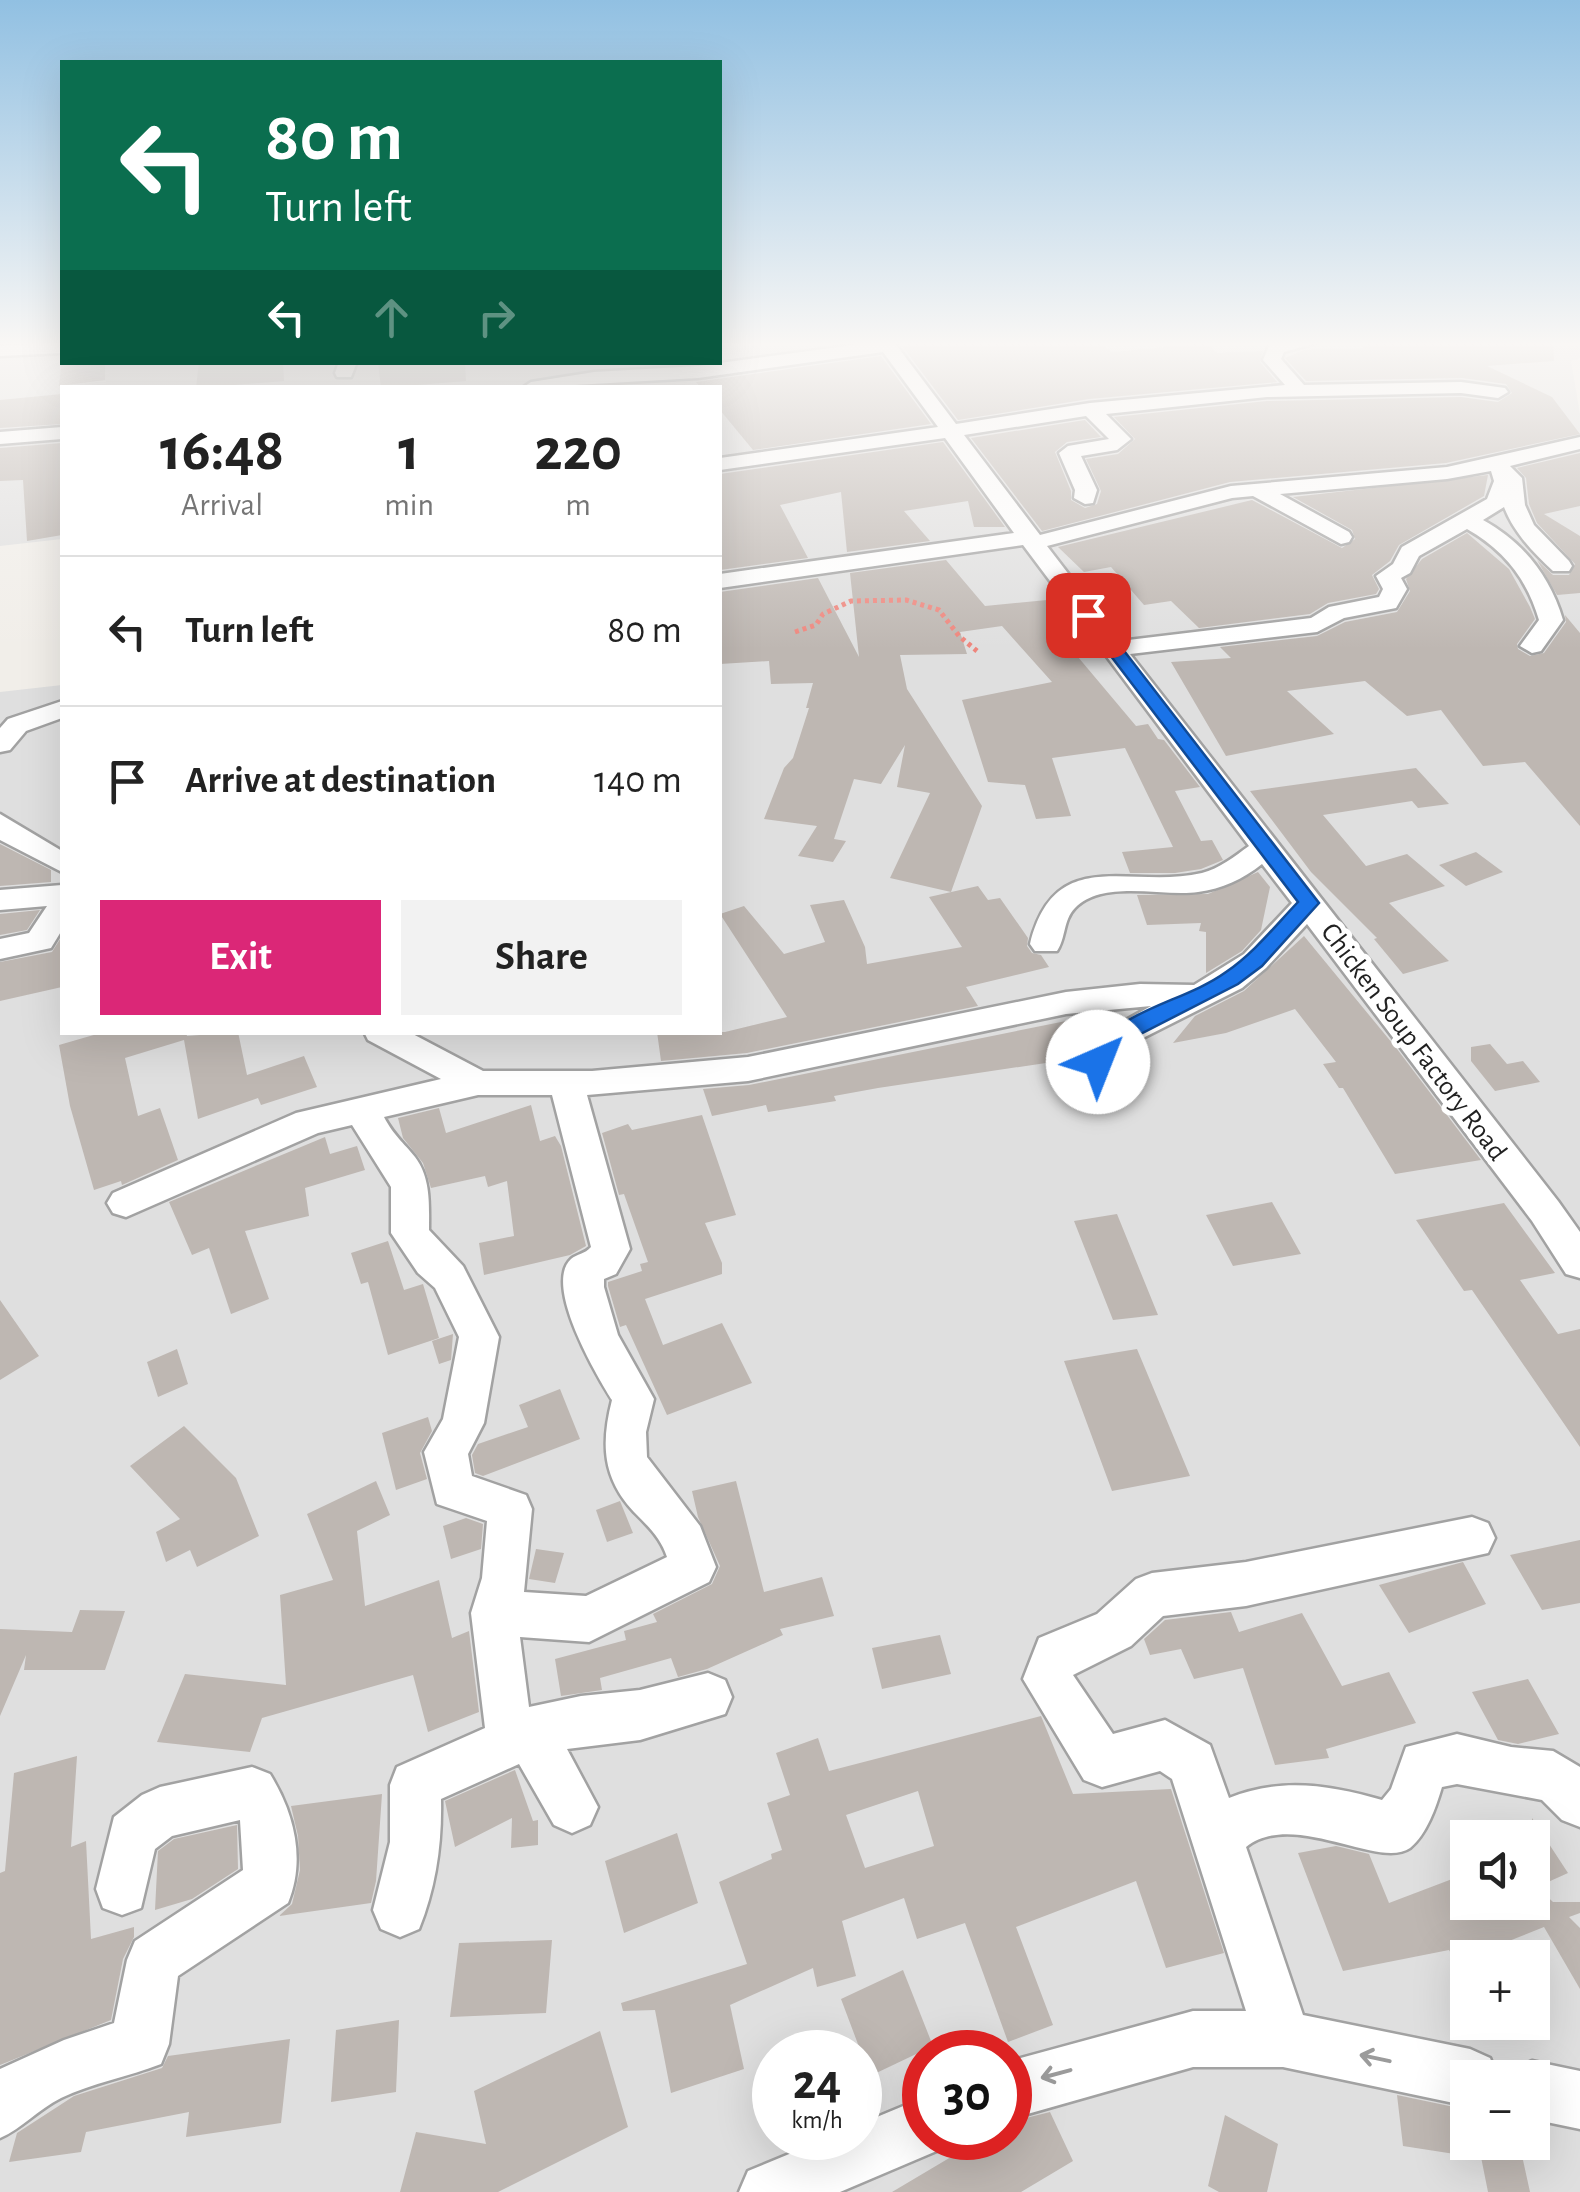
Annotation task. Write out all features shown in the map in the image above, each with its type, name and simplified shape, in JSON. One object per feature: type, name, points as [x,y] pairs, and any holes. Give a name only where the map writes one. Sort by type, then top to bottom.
[{"type":"street","points":[[722,464],[856,444]]},
{"type":"street","name":"Chicken Soup Factory Road","points":[[958,444],[1545,1211],[1580,1263]]},
{"type":"street","points":[[1085,498],[1086,490],[1069,453],[1116,444]]},
{"type":"street","points":[[722,581],[1032,540],[1254,488],[1499,466],[1575,444]]},
{"type":"street","points":[[1113,649],[1316,625],[1338,612],[1388,603],[1395,590],[1388,576],[1402,568],[1410,552],[1496,503],[1505,481],[1499,466]]},
{"type":"street","points":[[1499,466],[1511,478],[1510,496],[1522,529],[1571,562]]},
{"type":"street","points":[[1254,488],[1340,537]]},
{"type":"street","points":[[1467,520],[1496,535],[1532,570],[1551,620],[1532,646]]},
{"type":"street","points":[[1532,570],[1571,562]]},
{"type":"street","points":[[0,744],[17,726],[60,710]]},
{"type":"street","points":[[0,824],[7,832],[60,862]]},
{"type":"street","points":[[1046,944],[1052,917],[1061,902],[1073,893],[1102,883],[1196,884],[1219,879],[1266,847]]},
{"type":"street","points":[[0,900],[60,894]]},
{"type":"street","points":[[1098,1062],[1106,1046],[1119,1036],[1231,980],[1309,903]]},
{"type":"street","points":[[0,950],[40,941],[60,910]]},
{"type":"street","points":[[126,1203],[309,1122],[478,1083],[566,1083],[748,1069],[1066,1003],[1140,995],[1198,996]]},
{"type":"street","points":[[386,1035],[478,1083]]},
{"type":"street","points":[[494,1613],[589,1619],[693,1567],[690,1549],[670,1518],[641,1488],[623,1461],[622,1430],[633,1399],[594,1326],[582,1289],[584,1270],[602,1263],[611,1249],[566,1083]]},
{"type":"street","points":[[362,1110],[384,1151],[401,1164],[410,1187],[410,1233],[432,1262],[449,1276],[479,1337],[463,1423],[446,1452],[453,1490],[510,1508],[505,1578],[494,1613],[506,1720],[537,1747],[572,1807]]},
{"type":"street","points":[[1283,2039],[1192,1763],[1165,1744],[1102,1762],[1047,1679],[1056,1654],[1114,1630],[1152,1596],[1246,1584],[1472,1538]]},
{"type":"street","points":[[400,1910],[416,1842],[415,1785],[524,1736],[708,1697]]},
{"type":"street","points":[[1218,1838],[1246,1816],[1289,1810],[1348,1814],[1392,1829],[1411,1804],[1424,1764],[1457,1759],[1510,1772],[1553,1776],[1580,1802]]},
{"type":"street","points":[[0,2109],[5,2100],[60,2069],[142,2044],[143,2010],[154,1960],[268,1884],[272,1840],[266,1812],[252,1792],[160,1813],[132,1836],[122,1888]]},
{"type":"street","points":[[1032,2084],[1192,2039],[1283,2039],[1450,2074]]},
{"type":"street","points":[[1550,2094],[1580,2100]]},
{"type":"street","points":[[769,2192],[902,2136]]},
{"type":"path","points":[[795,632],[816,625],[820,616],[842,603],[871,598],[916,602],[937,607],[977,651]]},
{"type":"shaded area","points":[[0,444],[60,444],[60,539],[0,546]]},
{"type":"shaded area","points":[[722,444],[1580,444],[1580,2192],[0,2192],[0,692],[60,685],[60,1035],[722,1035]]},
{"type":"building","points":[[60,444],[60,535],[27,541],[23,480],[0,481],[0,448]]},
{"type":"building","points":[[748,444],[792,444],[753,450]]},
{"type":"building","points":[[945,444],[1005,527],[974,527],[968,501],[904,511],[930,541],[847,552],[841,492],[780,505],[808,558],[722,570],[722,474]]},
{"type":"building","points":[[976,444],[1064,444],[1055,452],[1071,500],[1085,508],[1097,504],[1101,491],[1086,459],[1118,454],[1129,444],[1532,444],[1446,463],[1230,482],[1042,531]]},
{"type":"building","points":[[1580,453],[1580,506],[1544,514],[1580,536],[1580,593],[1557,595],[1537,560],[1553,575],[1569,575],[1575,564],[1537,523],[1529,504],[1526,478],[1517,468]]},
{"type":"building","points":[[1488,475],[1484,496],[1399,545],[1390,561],[1372,575],[1379,589],[1376,594],[1328,603],[1310,614],[1199,628],[1171,601],[1144,605],[1111,567],[1084,572],[1058,547],[1252,500],[1342,548],[1355,539],[1352,530],[1293,497]]},
{"type":"building","points":[[1467,533],[1509,569],[1530,607],[1535,619],[1517,644],[1518,649],[1530,656],[1544,653],[1566,622],[1565,615],[1580,633],[1580,826],[1525,762],[1483,766],[1441,710],[1407,716],[1365,681],[1287,691],[1334,734],[1226,756],[1171,662],[1231,658],[1220,647],[1317,636],[1345,622],[1397,612],[1410,591],[1406,579],[1422,559]]},
{"type":"building","points":[[946,560],[985,606],[1047,600],[1078,657],[1136,726],[1148,724],[1158,739],[1164,740],[1200,787],[1175,791],[1201,841],[1212,840],[1223,860],[1175,873],[1130,873],[1122,852],[1173,847],[1125,748],[1052,758],[1071,816],[1036,819],[1025,785],[988,782],[962,700],[1052,682],[1002,626],[960,632],[967,654],[900,655],[907,689],[982,806],[951,892],[890,878],[930,793],[897,787],[905,745],[881,784],[854,779],[834,839],[846,841],[833,862],[798,856],[817,826],[764,819],[784,768],[793,758],[813,683],[771,684],[769,661],[722,664],[722,592],[818,578],[859,657],[850,573]]},
{"type":"building","points":[[1416,768],[1449,804],[1418,808],[1412,801],[1323,815],[1366,866],[1407,854],[1445,886],[1389,903],[1449,961],[1403,974],[1374,939],[1377,938],[1311,872],[1250,791]]},
{"type":"building","points":[[0,844],[51,870],[51,882],[0,886]]},
{"type":"building","points":[[1476,852],[1503,872],[1466,886],[1439,865]]},
{"type":"building","points":[[1258,872],[1270,887],[1261,930],[1242,951],[1206,973],[1206,932],[1199,931],[1201,923],[1147,925],[1137,895],[1208,894]]},
{"type":"building","points":[[978,886],[988,900],[1000,898],[1028,938],[1027,946],[1032,953],[1041,955],[1049,967],[966,987],[978,1006],[747,1053],[661,1061],[657,1035],[722,1035],[787,1017],[722,913],[744,906],[784,954],[825,942],[810,905],[844,900],[865,947],[867,964],[962,947],[929,897]]},
{"type":"building","points":[[40,910],[27,930],[0,935],[0,914]]},
{"type":"building","points":[[1304,936],[1481,1160],[1395,1174],[1343,1088],[1339,1088],[1323,1064],[1336,1062],[1295,1009],[1226,1033],[1173,1043],[1195,1016],[1244,991]]},
{"type":"building","points":[[60,939],[60,987],[0,1001],[0,962],[52,952]]},
{"type":"building","points":[[1076,1019],[1088,1042],[1079,1058],[878,1088],[834,1096],[836,1101],[768,1112],[766,1105],[712,1116],[703,1089],[749,1085]]},
{"type":"building","points":[[94,1035],[239,1035],[247,1075],[304,1056],[317,1087],[261,1105],[258,1098],[198,1119],[184,1040],[125,1058],[138,1116],[160,1108],[178,1160],[122,1185],[121,1181],[94,1190],[70,1106],[59,1045]]},
{"type":"building","points":[[1490,1044],[1507,1064],[1523,1061],[1540,1082],[1495,1091],[1471,1061],[1471,1047]]},
{"type":"building","points":[[531,1105],[540,1141],[555,1136],[561,1146],[586,1246],[570,1255],[484,1275],[479,1243],[514,1236],[507,1181],[488,1187],[485,1176],[431,1188],[423,1163],[403,1138],[398,1118],[439,1108],[446,1133]]},
{"type":"building","points":[[702,1115],[736,1215],[705,1223],[722,1263],[722,1274],[645,1299],[663,1345],[722,1323],[752,1383],[667,1415],[626,1325],[620,1327],[608,1286],[608,1282],[642,1271],[640,1264],[648,1262],[624,1194],[619,1195],[602,1133],[628,1124],[632,1130]]},
{"type":"building","points":[[325,1137],[330,1154],[357,1146],[365,1170],[305,1188],[309,1216],[245,1231],[269,1299],[231,1314],[209,1248],[192,1255],[169,1202]]},
{"type":"building","points":[[1272,1202],[1301,1254],[1233,1266],[1206,1215]]},
{"type":"building","points":[[1504,1203],[1555,1273],[1520,1280],[1558,1334],[1580,1329],[1580,1447],[1472,1290],[1464,1291],[1416,1220]]},
{"type":"building","points":[[1117,1214],[1158,1315],[1113,1320],[1074,1221]]},
{"type":"building","points":[[388,1241],[404,1290],[423,1284],[439,1338],[388,1355],[368,1282],[361,1284],[351,1253]]},
{"type":"building","points":[[0,1300],[39,1356],[0,1380]]},
{"type":"building","points":[[453,1334],[451,1360],[439,1364],[432,1341]]},
{"type":"building","points":[[177,1349],[188,1384],[158,1397],[147,1362]]},
{"type":"building","points":[[1137,1349],[1190,1476],[1112,1491],[1064,1361]]},
{"type":"building","points":[[560,1389],[580,1439],[483,1476],[475,1473],[472,1455],[478,1444],[528,1427],[519,1405]]},
{"type":"building","points":[[428,1417],[432,1431],[420,1453],[427,1479],[396,1490],[382,1433]]},
{"type":"building","points":[[184,1426],[236,1478],[259,1536],[197,1567],[190,1550],[166,1562],[156,1532],[180,1519],[130,1466]]},
{"type":"building","points":[[376,1481],[390,1515],[357,1531],[365,1606],[439,1580],[452,1638],[469,1631],[479,1712],[428,1732],[413,1675],[262,1718],[250,1752],[157,1742],[185,1674],[286,1685],[280,1595],[333,1580],[307,1514]]},
{"type":"building","points":[[736,1481],[764,1592],[822,1577],[834,1616],[780,1629],[783,1635],[707,1669],[678,1677],[671,1658],[600,1678],[602,1690],[561,1696],[555,1659],[626,1640],[624,1631],[657,1622],[653,1614],[712,1584],[720,1566],[698,1517],[692,1491]]},
{"type":"building","points":[[620,1501],[633,1533],[607,1542],[596,1510]]},
{"type":"building","points":[[466,1518],[483,1524],[481,1549],[451,1559],[443,1526]]},
{"type":"building","points":[[1580,1540],[1580,1603],[1542,1610],[1510,1555]]},
{"type":"building","points":[[536,1549],[564,1553],[555,1583],[529,1579]]},
{"type":"building","points":[[1463,1562],[1486,1604],[1409,1633],[1379,1585]]},
{"type":"building","points":[[80,1610],[125,1611],[105,1670],[24,1670],[26,1655],[0,1716],[0,1629],[72,1632]]},
{"type":"building","points":[[1231,1612],[1239,1632],[1302,1613],[1342,1686],[1389,1672],[1416,1723],[1326,1749],[1329,1758],[1275,1765],[1243,1668],[1194,1679],[1181,1649],[1150,1655],[1144,1639],[1165,1620]]},
{"type":"building","points":[[940,1635],[951,1674],[882,1689],[872,1648]]},
{"type":"building","points":[[1528,1679],[1559,1734],[1518,1744],[1498,1740],[1472,1692]]},
{"type":"building","points":[[1041,1716],[1073,1794],[1171,1789],[1224,1953],[1166,1968],[1136,1881],[1016,1927],[1053,2025],[1032,2033],[1004,2030],[965,1923],[917,1939],[904,1898],[842,1921],[856,1976],[817,1987],[813,1968],[730,2005],[744,2069],[671,2093],[655,2010],[623,2011],[621,2003],[747,1964],[719,1882],[772,1859],[771,1854],[782,1850],[767,1803],[790,1795],[776,1753],[818,1738],[829,1771]],"holes":[[[918,1791],[934,1846],[865,1868],[846,1815]]]},
{"type":"building","points":[[77,1756],[71,1847],[86,1841],[91,1939],[134,1927],[134,1937],[123,1959],[111,2020],[0,2065],[0,1873],[5,1871],[14,1773]]},
{"type":"building","points":[[515,1770],[533,1821],[538,1820],[538,1845],[511,1848],[512,1818],[455,1847],[445,1801]]},
{"type":"building","points":[[382,1794],[371,1903],[279,1916],[292,1904],[300,1870],[291,1806]]},
{"type":"building","points":[[237,1825],[238,1869],[192,1899],[155,1910],[158,1851],[174,1839]]},
{"type":"building","points":[[677,1833],[698,1903],[624,1933],[605,1861]]},
{"type":"building","points":[[1336,1846],[1369,1854],[1389,1903],[1450,1880],[1450,1920],[1550,1920],[1550,1899],[1580,1902],[1580,1913],[1569,1917],[1580,1928],[1580,1989],[1544,1927],[1511,1940],[1450,1940],[1450,1952],[1343,1971],[1298,1853]]},
{"type":"building","points":[[1550,1846],[1568,1873],[1550,1881]]},
{"type":"building","points":[[552,1940],[546,2013],[450,2017],[459,1943]]},
{"type":"building","points":[[903,1970],[927,2030],[902,2030],[902,2061],[882,2070],[882,2030],[853,2030],[841,1999]]},
{"type":"building","points":[[399,2020],[396,2092],[331,2102],[336,2030]]},
{"type":"building","points":[[600,2031],[628,2127],[498,2192],[400,2192],[416,2132],[486,2144],[474,2091]]},
{"type":"building","points":[[290,2039],[281,2123],[186,2137],[189,2112],[86,2132],[81,2152],[9,2162],[17,2133],[74,2096],[162,2068],[168,2056]]},
{"type":"building","points":[[1397,2095],[1450,2106],[1450,2153],[1403,2146]]},
{"type":"building","points":[[1050,2112],[1073,2161],[1021,2192],[892,2192],[946,2160],[1032,2160],[1032,2116]]},
{"type":"building","points":[[1225,2115],[1278,2144],[1267,2192],[1219,2192],[1208,2186]]},
{"type":"building","points":[[1482,2160],[1523,2160],[1530,2192],[1488,2192]]},
{"type":"route","points":[[1088,615],[1309,903],[1231,980],[1119,1036],[1106,1046],[1098,1062]]}]
